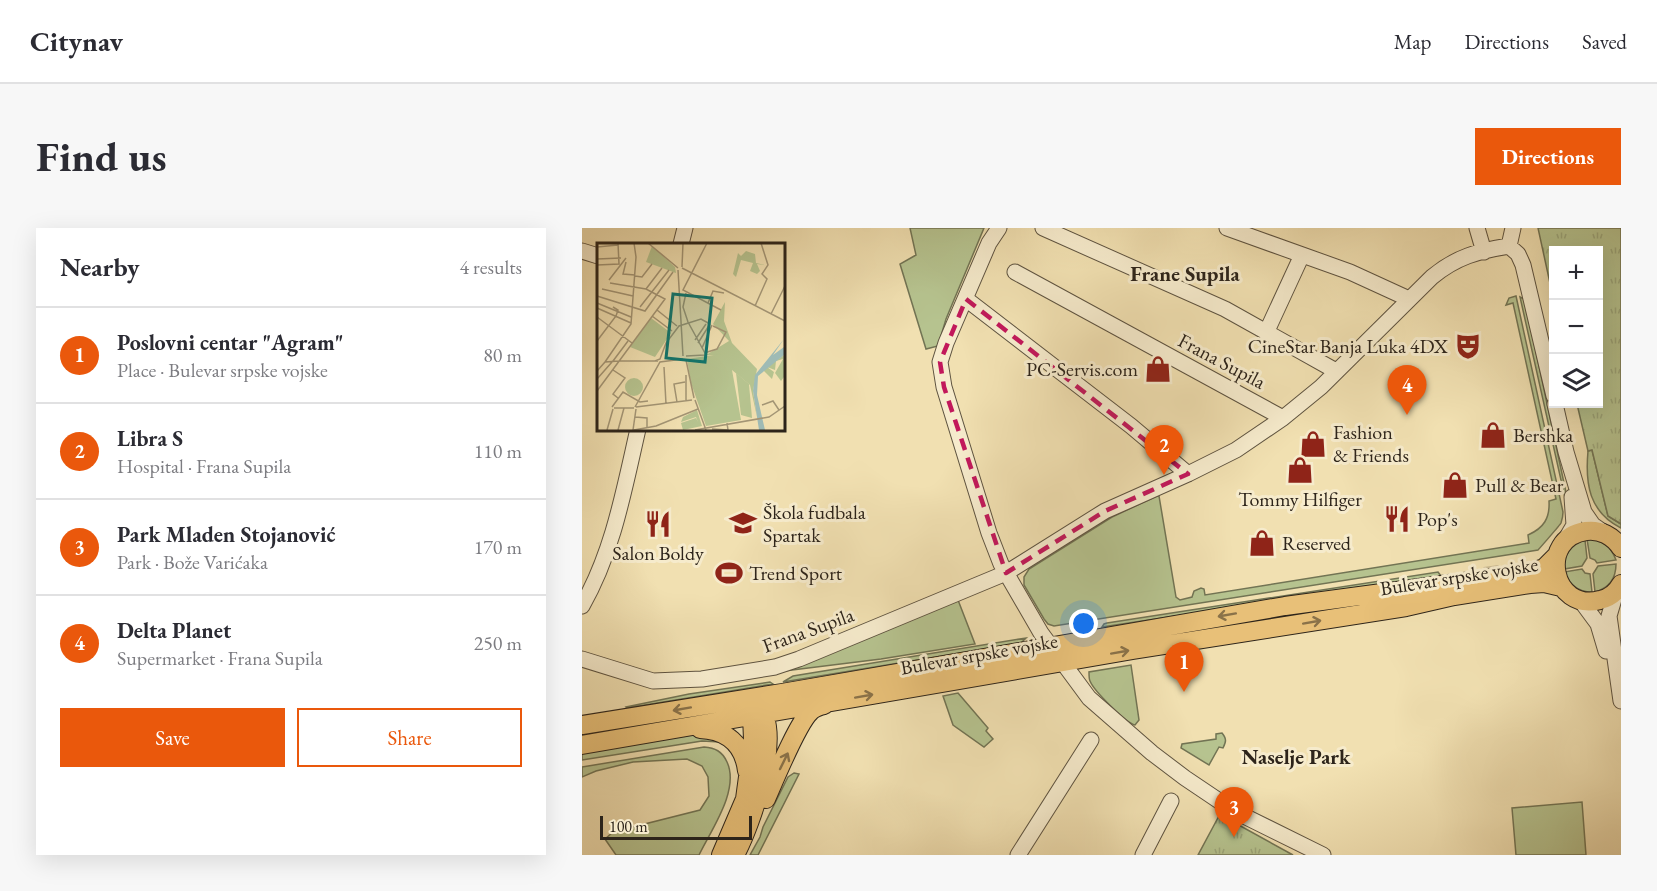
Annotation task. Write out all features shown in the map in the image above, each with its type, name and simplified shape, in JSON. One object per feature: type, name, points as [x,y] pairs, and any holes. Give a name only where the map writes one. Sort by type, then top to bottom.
[{"type":"main road","name":"Bulevar srpske vojske","points":[[582,745],[668,729],[757,705],[1050,645],[1335,598],[1530,573],[1544,568],[1569,537],[1584,531],[1602,532],[1617,543]]},
{"type":"main road","name":"Bulevar srpske vojske","points":[[1560,549],[1555,572],[1561,587],[1581,601]]},
{"type":"main road","name":"Bulevar srpske vojske","points":[[582,725],[757,705],[830,703],[1062,662],[1406,607],[1494,590],[1544,583],[1561,587]]},
{"type":"main road","points":[[1581,601],[1597,601],[1619,588]]},
{"type":"main road","points":[[735,855],[765,802],[808,714],[830,703]]},
{"type":"main road","points":[[721,855],[739,815],[748,785],[757,705]]},
{"type":"main road","points":[[747,832],[761,786],[767,739],[757,705]]},
{"type":"main road","points":[[668,729],[708,729],[730,737],[741,750],[746,762],[748,785]]},
{"type":"street","points":[[681,243],[685,228]]},
{"type":"street","points":[[999,228],[990,243],[946,343],[940,362],[944,387],[989,532],[1006,573],[1050,645],[1089,698],[1103,711],[1185,778],[1234,811],[1323,855]]},
{"type":"street","points":[[1042,228],[1225,309],[1336,371]]},
{"type":"street","points":[[1227,228],[1350,272],[1409,299]]},
{"type":"street","points":[[1477,228],[1484,252]]},
{"type":"street","points":[[1513,228],[1509,246],[1518,254],[1523,265],[1549,375]]},
{"type":"street","name":"Frana Supila","points":[[582,658],[653,681],[702,679],[775,667],[1006,573],[1105,511],[1236,450],[1283,418],[1321,387],[1447,264],[1460,258],[1509,246]]},
{"type":"street","points":[[582,251],[597,256]]},
{"type":"street","points":[[1266,333],[1302,255]]},
{"type":"street","name":"Frana Supila","points":[[1015,273],[1283,418]]},
{"type":"street","points":[[966,299],[1131,426],[1188,474]]},
{"type":"street","points":[[1556,408],[1584,512],[1593,525],[1617,543]]},
{"type":"street","points":[[582,606],[602,566],[620,507],[638,430]]},
{"type":"street","points":[[1560,549],[1570,533],[1574,519],[1566,452]]},
{"type":"street","points":[[1619,588],[1609,616],[1620,695]]},
{"type":"street","points":[[1581,601],[1598,624],[1620,695]]},
{"type":"street","points":[[1018,855],[1091,740]]},
{"type":"street","points":[[1143,855],[1172,801]]},
{"type":"highlighted area","points":[[966,299],[1188,474],[1105,511],[1006,573],[944,387],[940,362]]},
{"type":"green space","points":[[910,228],[984,228],[946,319],[938,346],[926,349],[900,264],[916,255]]},
{"type":"green space","points":[[1538,228],[1621,228],[1621,524],[1608,516],[1592,450],[1588,451],[1578,408],[1603,408],[1603,246],[1549,246],[1549,279]]},
{"type":"green space","points":[[1516,296],[1563,512],[1561,523],[1538,550],[1054,626],[1048,624],[1044,619],[1024,585],[1024,577],[1029,569],[1112,517],[1157,496],[1159,496],[1176,597],[1180,600],[1192,597],[1194,591],[1201,588],[1204,589],[1205,595],[1529,543],[1528,535],[1542,526],[1547,517],[1549,501],[1556,499],[1513,303],[1506,305],[1509,298]]},
{"type":"green space","points":[[1520,297],[1524,299],[1526,305],[1567,497],[1565,498]]},
{"type":"green space","points":[[1592,450],[1608,516],[1621,524],[1621,528],[1602,514],[1591,496],[1587,463],[1588,451]]},
{"type":"green space","points":[[1587,539],[1605,544],[1616,560],[1597,563],[1590,558]]},
{"type":"green space","points":[[1585,540],[1587,558],[1582,566],[1564,569],[1569,551],[1576,544]]},
{"type":"green space","points":[[1616,564],[1611,582],[1595,592],[1593,574],[1598,566]]},
{"type":"green space","points":[[1582,569],[1585,573],[1590,574],[1592,592],[1582,591],[1575,587],[1564,572]]},
{"type":"green space","points":[[1438,572],[1441,576],[1102,627],[1107,623]]},
{"type":"green space","points":[[958,600],[975,644],[784,671]]},
{"type":"green space","points":[[1026,638],[1021,643],[783,682],[793,676]]},
{"type":"green space","points":[[1131,665],[1139,720],[1135,725],[1125,719],[1104,699],[1093,686],[1089,676],[1089,672]]},
{"type":"green space","points":[[770,682],[773,684],[626,707],[689,694]]},
{"type":"green space","points":[[958,693],[988,728],[986,731],[993,739],[984,747],[953,725],[943,696]]},
{"type":"green space","points":[[698,732],[720,742],[702,741],[582,760],[582,751]]},
{"type":"green space","points":[[1222,733],[1225,744],[1223,748],[1219,747],[1209,765],[1181,748],[1182,744],[1216,739],[1216,734]]},
{"type":"green space","points":[[704,747],[712,748],[723,755],[730,773],[730,785],[717,822],[699,855],[616,855],[605,839],[613,832],[700,810],[709,796],[708,777],[702,766],[687,759],[633,762],[596,771],[582,777],[582,767]]},
{"type":"green space","points":[[794,773],[799,774],[758,855],[750,855],[788,777]]},
{"type":"green space","points":[[1582,802],[1586,855],[1516,855],[1512,808]]},
{"type":"green space","points":[[1220,814],[1226,818],[1293,855],[1198,855]]},
{"type":"tunnel","points":[[1491,566],[1495,599]]},
{"type":"place","name":"CineStar Banja Luka 4DX","points":[[1468,346]]},
{"type":"place","name":"PC-Servis.com","points":[[1158,369]]},
{"type":"place","name":"Delta Planet","points":[[1407,415]]},
{"type":"place","name":"Bershka","points":[[1493,435]]},
{"type":"place","name":"Fashion & Friends","points":[[1313,444]]},
{"type":"place","name":"Tommy Hilfiger","points":[[1300,470]]},
{"type":"place","name":"Libra S","points":[[1164,475]]},
{"type":"place","name":"Pull & Bear","points":[[1455,485]]},
{"type":"place","name":"Pop's","points":[[1397,519]]},
{"type":"place","name":"Škola fudbala Spartak","points":[[743,523]]},
{"type":"place","name":"Salon Boldy","points":[[658,524]]},
{"type":"place","name":"Reserved","points":[[1262,543]]},
{"type":"place","name":"Trend Sport","points":[[729,573]]},
{"type":"place","name":"Poslovni centar \"Agram\"","points":[[1184,692]]},
{"type":"place","name":"Park Mladen Stojanović","points":[[1234,837]]},
{"type":"district","name":"Frane Supila","points":[[1185,273]]},
{"type":"district","name":"Naselje Park","points":[[1296,756]]}]
